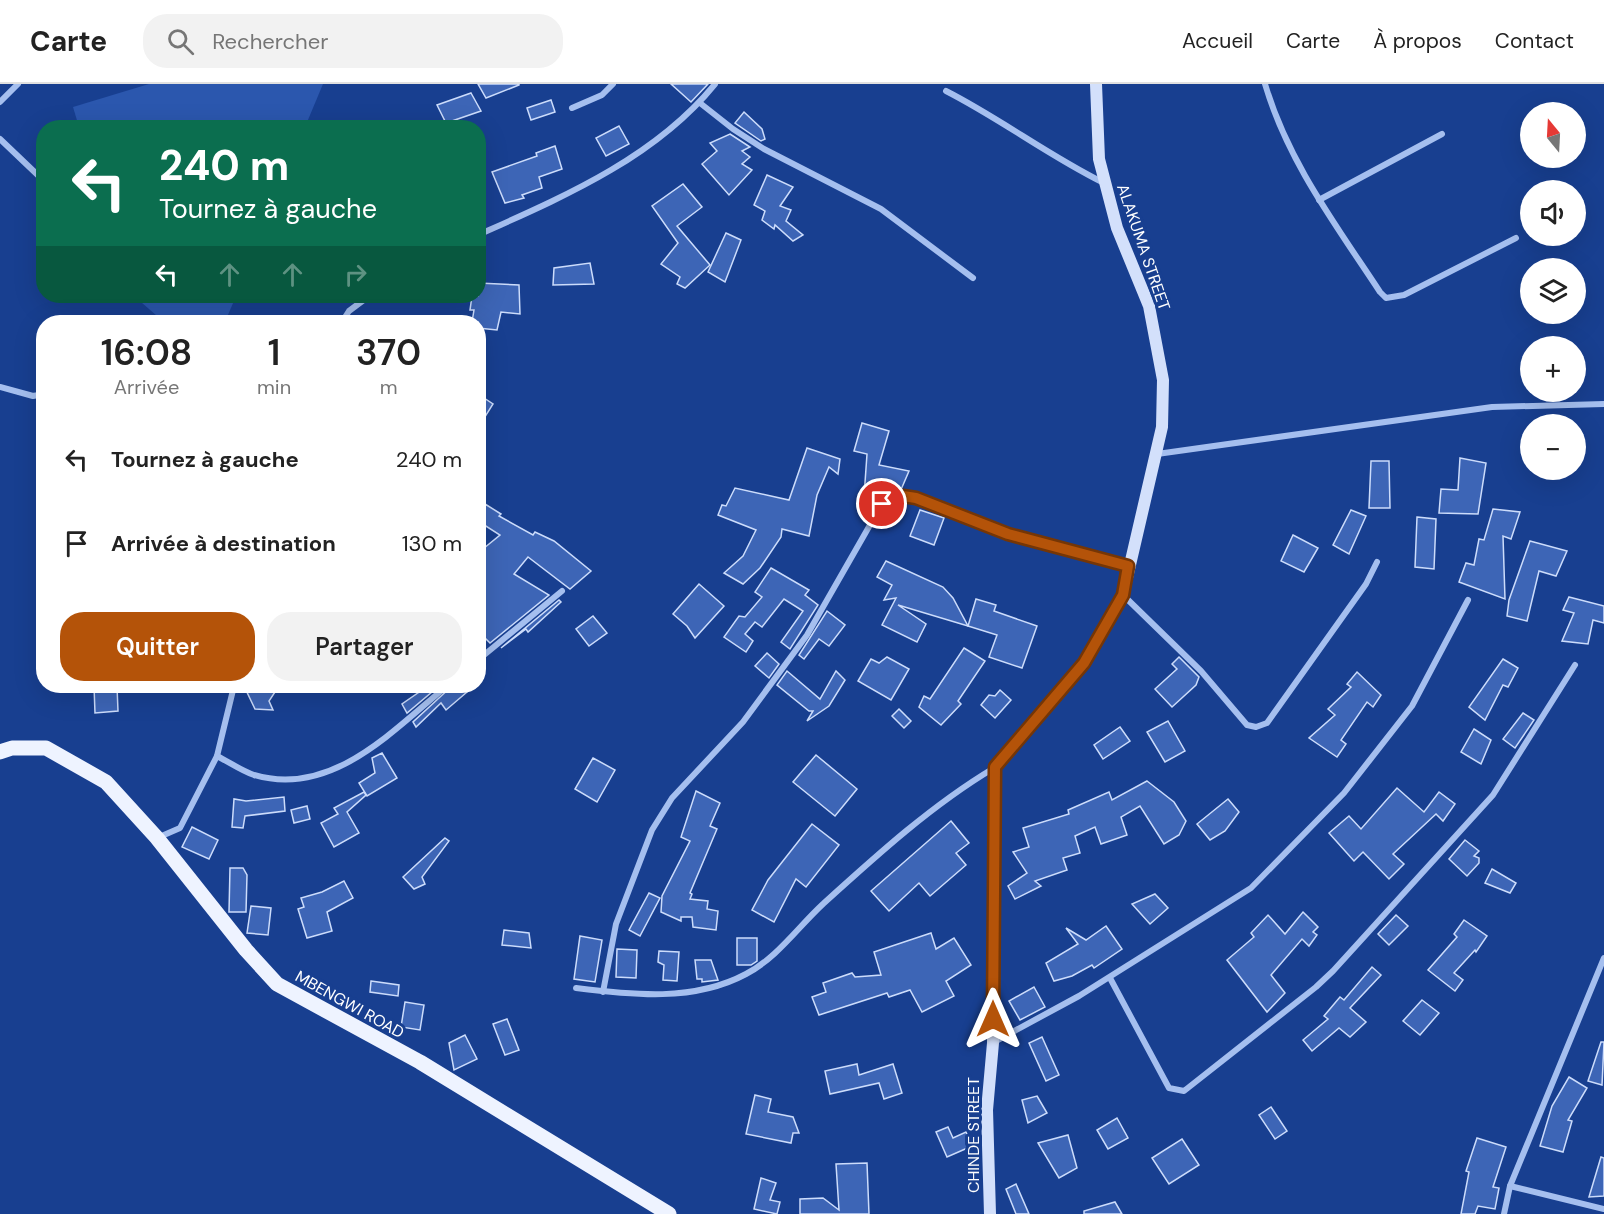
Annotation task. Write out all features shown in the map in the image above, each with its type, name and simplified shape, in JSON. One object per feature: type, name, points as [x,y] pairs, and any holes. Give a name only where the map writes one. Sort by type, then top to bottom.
[{"type":"main road","name":"MBENGWI ROAD","points":[[0,752],[12,748],[46,748],[106,782],[157,838],[276,984],[420,1062],[669,1214]]},
{"type":"street","points":[[0,102],[18,84]]},
{"type":"street","points":[[572,108],[602,95],[613,84]]},
{"type":"street","points":[[486,231],[608,174],[699,103],[715,84]]},
{"type":"street","name":"ALAKUMA STREET","points":[[1096,84],[1099,159],[1104,184],[1117,228],[1149,306],[1163,380],[1162,427],[1157,454],[1128,566],[1123,595]]},
{"type":"street","points":[[1265,84],[1278,124],[1300,169],[1386,298],[1404,295],[1516,238]]},
{"type":"street","points":[[946,91],[980,108],[1104,184]]},
{"type":"street","points":[[699,103],[764,149],[881,209],[974,278]]},
{"type":"street","points":[[1319,200],[1442,134]]},
{"type":"street","points":[[0,139],[36,173]]},
{"type":"street","points":[[347,315],[360,303]]},
{"type":"street","points":[[0,387],[36,395]]},
{"type":"street","points":[[1157,454],[1492,407],[1604,404]]},
{"type":"street","points":[[603,992],[616,924],[652,830],[672,798],[743,722],[807,635],[882,504],[903,496],[916,498],[1008,534],[1128,566]]},
{"type":"street","points":[[576,988],[651,996],[682,993],[720,985],[746,974],[768,960],[822,905],[932,810],[995,767],[1084,663],[1123,595],[1201,671],[1247,725],[1256,727],[1267,723],[1366,584],[1377,562]]},
{"type":"street","points":[[486,653],[562,591]]},
{"type":"street","points":[[993,1043],[1110,978],[1251,888],[1344,793],[1412,706],[1468,600]]},
{"type":"street","points":[[1110,978],[1169,1088],[1184,1091],[1333,971],[1493,795],[1575,665]]},
{"type":"street","points":[[157,838],[180,828],[217,756],[232,693]]},
{"type":"street","points":[[217,756],[254,775],[292,779],[327,772],[360,758],[439,693]]},
{"type":"street","name":"CHINDE STREET","points":[[990,1214],[987,1110],[993,1043],[995,767]]},
{"type":"street","points":[[1504,1214],[1510,1186],[1604,958]]},
{"type":"street","points":[[1510,1186],[1604,1209]]},
{"type":"shaded area","points":[[149,84],[323,84],[308,120],[77,120],[73,107]]},
{"type":"shaded area","points":[[142,303],[233,303],[228,315],[156,315]]},
{"type":"building","points":[[478,84],[519,84],[519,85],[486,98]]},
{"type":"building","points":[[671,84],[708,84],[691,102]]},
{"type":"building","points":[[471,93],[481,111],[455,120],[444,120],[437,105]]},
{"type":"building","points":[[551,100],[555,112],[531,120],[527,108]]},
{"type":"building","points":[[744,112],[762,129],[765,139],[761,141],[735,123]]},
{"type":"building","points":[[619,126],[629,144],[606,156],[596,138]]},
{"type":"building","points":[[730,134],[750,147],[742,151],[750,157],[742,164],[752,170],[729,195],[702,164],[717,151],[710,143]]},
{"type":"building","points":[[555,146],[562,169],[539,177],[542,188],[522,195],[524,198],[505,203],[492,172],[537,156],[536,153]]},
{"type":"building","points":[[767,175],[793,187],[780,206],[791,210],[786,221],[803,235],[793,241],[775,225],[774,229],[762,220],[765,211],[754,205]]},
{"type":"building","points":[[683,184],[702,207],[677,226],[710,265],[685,288],[677,284],[680,277],[661,264],[678,243],[652,206]]},
{"type":"building","points":[[726,233],[741,240],[725,282],[708,272]]},
{"type":"building","points":[[590,263],[594,284],[553,285],[554,268]]},
{"type":"building","points":[[486,283],[519,285],[520,314],[501,312],[497,330],[486,329],[486,315],[473,315],[474,310],[470,310],[471,303],[486,303]]},
{"type":"building","points":[[486,399],[493,404],[486,415]]},
{"type":"building","points":[[862,423],[889,431],[879,465],[909,471],[900,492],[880,499],[875,506],[864,497],[867,454],[854,451]]},
{"type":"building","points":[[807,448],[840,459],[838,474],[829,467],[817,495],[809,536],[782,529],[781,537],[760,568],[743,584],[724,573],[743,556],[756,530],[718,515],[722,505],[726,506],[735,488],[789,500]]},
{"type":"building","points":[[1460,458],[1486,463],[1478,514],[1439,513],[1441,489],[1458,490]]},
{"type":"building","points":[[1371,461],[1389,461],[1390,508],[1369,508]]},
{"type":"building","points":[[486,505],[501,514],[499,516],[533,535],[535,532],[554,541],[591,571],[570,589],[528,557],[514,574],[549,595],[490,643],[486,639],[486,546],[500,535],[486,526]]},
{"type":"building","points":[[1493,509],[1520,512],[1511,539],[1503,536],[1505,599],[1459,582],[1466,563],[1474,565],[1479,539],[1484,540]]},
{"type":"building","points":[[920,510],[944,518],[934,545],[910,536]]},
{"type":"building","points":[[1351,510],[1366,516],[1349,554],[1333,545]]},
{"type":"building","points":[[1417,517],[1436,519],[1434,569],[1415,567]]},
{"type":"building","points":[[1293,535],[1318,548],[1304,572],[1281,561]]},
{"type":"building","points":[[1530,541],[1567,551],[1556,576],[1539,571],[1527,621],[1507,616],[1509,600]]},
{"type":"building","points":[[886,561],[943,587],[953,598],[968,626],[898,605],[926,624],[917,642],[882,625],[896,598],[884,600],[892,585],[877,577]]},
{"type":"building","points":[[771,568],[809,590],[805,595],[818,605],[790,649],[781,642],[803,611],[784,599],[762,627],[755,622],[745,634],[753,641],[746,652],[724,637],[739,616],[745,617],[762,597],[755,592]]},
{"type":"building","points":[[699,584],[724,606],[695,638],[687,626],[673,614]]},
{"type":"building","points":[[1569,597],[1604,606],[1604,623],[1593,620],[1588,644],[1562,641],[1574,613],[1563,610]]},
{"type":"building","points":[[976,599],[996,605],[994,611],[1037,626],[1022,668],[989,657],[997,635],[968,626]]},
{"type":"building","points":[[559,600],[561,602],[528,632],[526,629],[501,648]]},
{"type":"building","points":[[827,611],[845,625],[829,646],[819,639],[804,659],[799,655]]},
{"type":"building","points":[[593,616],[607,633],[589,646],[576,629]]},
{"type":"building","points":[[964,648],[985,661],[958,701],[961,704],[941,725],[919,707],[924,696],[930,699]]},
{"type":"building","points":[[767,653],[779,664],[769,678],[755,666]]},
{"type":"building","points":[[887,657],[909,669],[891,700],[858,681],[871,659],[879,663]]},
{"type":"building","points":[[1179,657],[1199,677],[1196,685],[1172,707],[1155,689],[1177,669],[1172,664]]},
{"type":"building","points":[[1503,659],[1518,668],[1508,687],[1503,685],[1485,720],[1469,707]]},
{"type":"building","points":[[787,671],[820,699],[836,671],[845,680],[829,706],[807,721],[813,711],[809,711],[777,685]]},
{"type":"building","points":[[1357,672],[1381,695],[1373,707],[1367,702],[1341,740],[1346,744],[1337,757],[1309,738],[1335,715],[1328,709],[1351,687],[1347,684]]},
{"type":"building","points":[[1000,690],[1011,700],[995,718],[981,705],[989,695],[995,696]]},
{"type":"building","points":[[94,693],[117,693],[118,711],[95,713]]},
{"type":"building","points":[[247,693],[274,693],[269,701],[273,710],[255,709]]},
{"type":"building","points":[[418,693],[431,693],[407,713],[402,704]]},
{"type":"building","points":[[444,693],[466,693],[446,710],[441,703],[416,727],[413,722]]},
{"type":"building","points":[[899,709],[911,721],[904,728],[892,716]]},
{"type":"building","points":[[1523,713],[1534,720],[1515,748],[1503,739]]},
{"type":"building","points":[[1168,721],[1185,751],[1165,762],[1147,732]]},
{"type":"building","points":[[1120,727],[1130,741],[1103,759],[1094,745]]},
{"type":"building","points":[[1474,729],[1491,740],[1481,764],[1461,752]]},
{"type":"building","points":[[382,753],[397,778],[367,796],[359,783],[375,773],[372,758]]},
{"type":"building","points":[[816,755],[857,789],[835,816],[793,782]]},
{"type":"building","points":[[593,758],[615,770],[597,802],[575,789]]},
{"type":"building","points":[[1147,781],[1174,802],[1186,821],[1179,835],[1164,844],[1140,806],[1121,817],[1127,835],[1101,844],[1095,827],[1075,836],[1080,853],[1063,858],[1067,870],[1035,881],[1041,886],[1015,899],[1008,886],[1027,873],[1013,852],[1029,847],[1023,828],[1069,814],[1068,810],[1109,792],[1112,800]]},
{"type":"building","points":[[1397,788],[1424,812],[1439,792],[1455,804],[1443,821],[1436,814],[1393,854],[1404,864],[1389,879],[1363,852],[1354,861],[1329,833],[1349,816],[1361,829]]},
{"type":"building","points":[[696,791],[720,803],[710,826],[717,829],[690,893],[692,894],[690,899],[708,901],[707,909],[718,911],[716,930],[693,927],[692,917],[681,917],[681,921],[661,912],[662,896],[690,841],[681,837]]},
{"type":"building","points":[[364,792],[366,795],[347,812],[359,833],[334,847],[321,823],[338,814],[334,808]]},
{"type":"building","points":[[284,797],[285,811],[245,816],[243,828],[232,827],[234,799],[246,801]]},
{"type":"building","points":[[1228,799],[1239,812],[1225,831],[1210,840],[1197,824]]},
{"type":"building","points":[[307,806],[310,819],[294,823],[291,810]]},
{"type":"building","points":[[951,821],[969,843],[956,853],[966,865],[930,896],[919,883],[889,911],[871,891]]},
{"type":"building","points":[[812,824],[839,845],[806,887],[796,879],[774,922],[752,910],[768,880]]},
{"type":"building","points":[[192,827],[218,840],[209,859],[182,847]]},
{"type":"building","points":[[445,838],[449,841],[422,877],[425,884],[414,889],[403,877]]},
{"type":"building","points":[[1465,840],[1479,851],[1474,856],[1479,858],[1479,863],[1467,876],[1449,859]]},
{"type":"building","points":[[230,868],[243,868],[247,875],[246,912],[229,912]]},
{"type":"building","points":[[1492,869],[1516,883],[1510,893],[1485,883]]},
{"type":"building","points":[[344,881],[353,898],[327,912],[332,931],[307,938],[298,909],[304,907],[301,898],[322,892]]},
{"type":"building","points":[[649,893],[660,898],[640,936],[629,930]]},
{"type":"building","points":[[1155,894],[1168,908],[1150,924],[1132,904]]},
{"type":"building","points":[[251,906],[271,908],[268,935],[247,933]]},
{"type":"building","points":[[1303,912],[1318,927],[1313,932],[1317,935],[1309,946],[1302,939],[1271,975],[1285,993],[1267,1012],[1227,960],[1254,937],[1251,933],[1268,915],[1285,934]]},
{"type":"building","points":[[1396,915],[1408,926],[1389,945],[1378,934]]},
{"type":"building","points":[[1464,920],[1487,936],[1476,952],[1475,950],[1454,973],[1463,980],[1455,991],[1428,970],[1457,937],[1454,934]]},
{"type":"building","points":[[1106,926],[1122,949],[1094,968],[1092,965],[1072,976],[1054,981],[1046,963],[1078,944],[1066,928],[1086,940]]},
{"type":"building","points":[[504,930],[529,933],[531,948],[502,945]]},
{"type":"building","points":[[931,933],[936,949],[954,938],[971,965],[946,981],[954,996],[922,1012],[910,990],[889,997],[887,993],[819,1015],[812,997],[826,992],[823,983],[852,973],[855,977],[881,975],[874,952]]},
{"type":"building","points":[[580,936],[602,940],[595,982],[574,979]]},
{"type":"building","points":[[737,938],[757,938],[757,961],[751,965],[737,965]]},
{"type":"building","points":[[617,949],[637,950],[636,978],[616,977]]},
{"type":"building","points":[[659,951],[679,952],[677,981],[663,980],[664,965],[658,962]]},
{"type":"building","points":[[695,960],[711,960],[718,980],[702,982],[702,979],[697,979]]},
{"type":"building","points":[[1372,967],[1381,975],[1350,1008],[1366,1022],[1350,1037],[1339,1028],[1312,1051],[1303,1040],[1328,1019],[1324,1016],[1340,997],[1344,1000]]},
{"type":"building","points":[[371,981],[399,985],[398,996],[370,992]]},
{"type":"building","points":[[1034,987],[1045,1007],[1020,1020],[1009,1001]]},
{"type":"building","points":[[1422,1000],[1439,1013],[1420,1035],[1403,1021]]},
{"type":"building","points":[[405,1002],[424,1005],[420,1030],[401,1027]]},
{"type":"building","points":[[507,1019],[519,1050],[505,1055],[493,1024]]},
{"type":"building","points":[[465,1035],[477,1059],[454,1070],[449,1043]]},
{"type":"building","points":[[1042,1037],[1059,1075],[1046,1081],[1029,1043]]},
{"type":"building","points":[[1601,1042],[1604,1042],[1602,1085],[1588,1081]]},
{"type":"building","points":[[857,1064],[859,1075],[893,1064],[902,1093],[884,1099],[879,1083],[830,1094],[825,1071]]},
{"type":"building","points":[[1569,1077],[1587,1088],[1568,1120],[1572,1121],[1563,1152],[1540,1146],[1552,1106]]},
{"type":"building","points":[[755,1095],[771,1099],[768,1112],[793,1117],[799,1133],[793,1133],[791,1143],[746,1134]]},
{"type":"building","points":[[1037,1096],[1047,1113],[1028,1123],[1022,1100]]},
{"type":"building","points":[[1271,1107],[1287,1131],[1275,1139],[1259,1115]]},
{"type":"building","points":[[1117,1118],[1128,1138],[1108,1149],[1097,1130]]},
{"type":"building","points":[[948,1127],[953,1138],[966,1132],[972,1146],[947,1157],[936,1132]]},
{"type":"building","points":[[1068,1135],[1077,1168],[1059,1178],[1038,1143]]},
{"type":"building","points":[[1477,1138],[1506,1147],[1493,1187],[1499,1188],[1495,1209],[1478,1206],[1475,1214],[1461,1214],[1469,1172],[1466,1171]]},
{"type":"building","points":[[1182,1139],[1199,1165],[1169,1184],[1152,1158]]},
{"type":"building","points":[[1601,1157],[1604,1158],[1604,1196],[1589,1197]]},
{"type":"building","points":[[867,1163],[869,1214],[800,1214],[800,1199],[823,1198],[839,1210],[836,1164]]},
{"type":"building","points":[[761,1178],[776,1183],[770,1200],[780,1202],[777,1214],[754,1209]]},
{"type":"building","points":[[1016,1184],[1029,1214],[1016,1214],[1006,1189]]},
{"type":"building","points":[[1115,1202],[1122,1214],[1084,1214],[1084,1211]]},
{"type":"route","points":[[882,504],[890,499],[903,496],[916,498],[1008,534],[1128,566],[1123,595],[1084,663],[1062,692],[995,767],[993,1019]]}]
